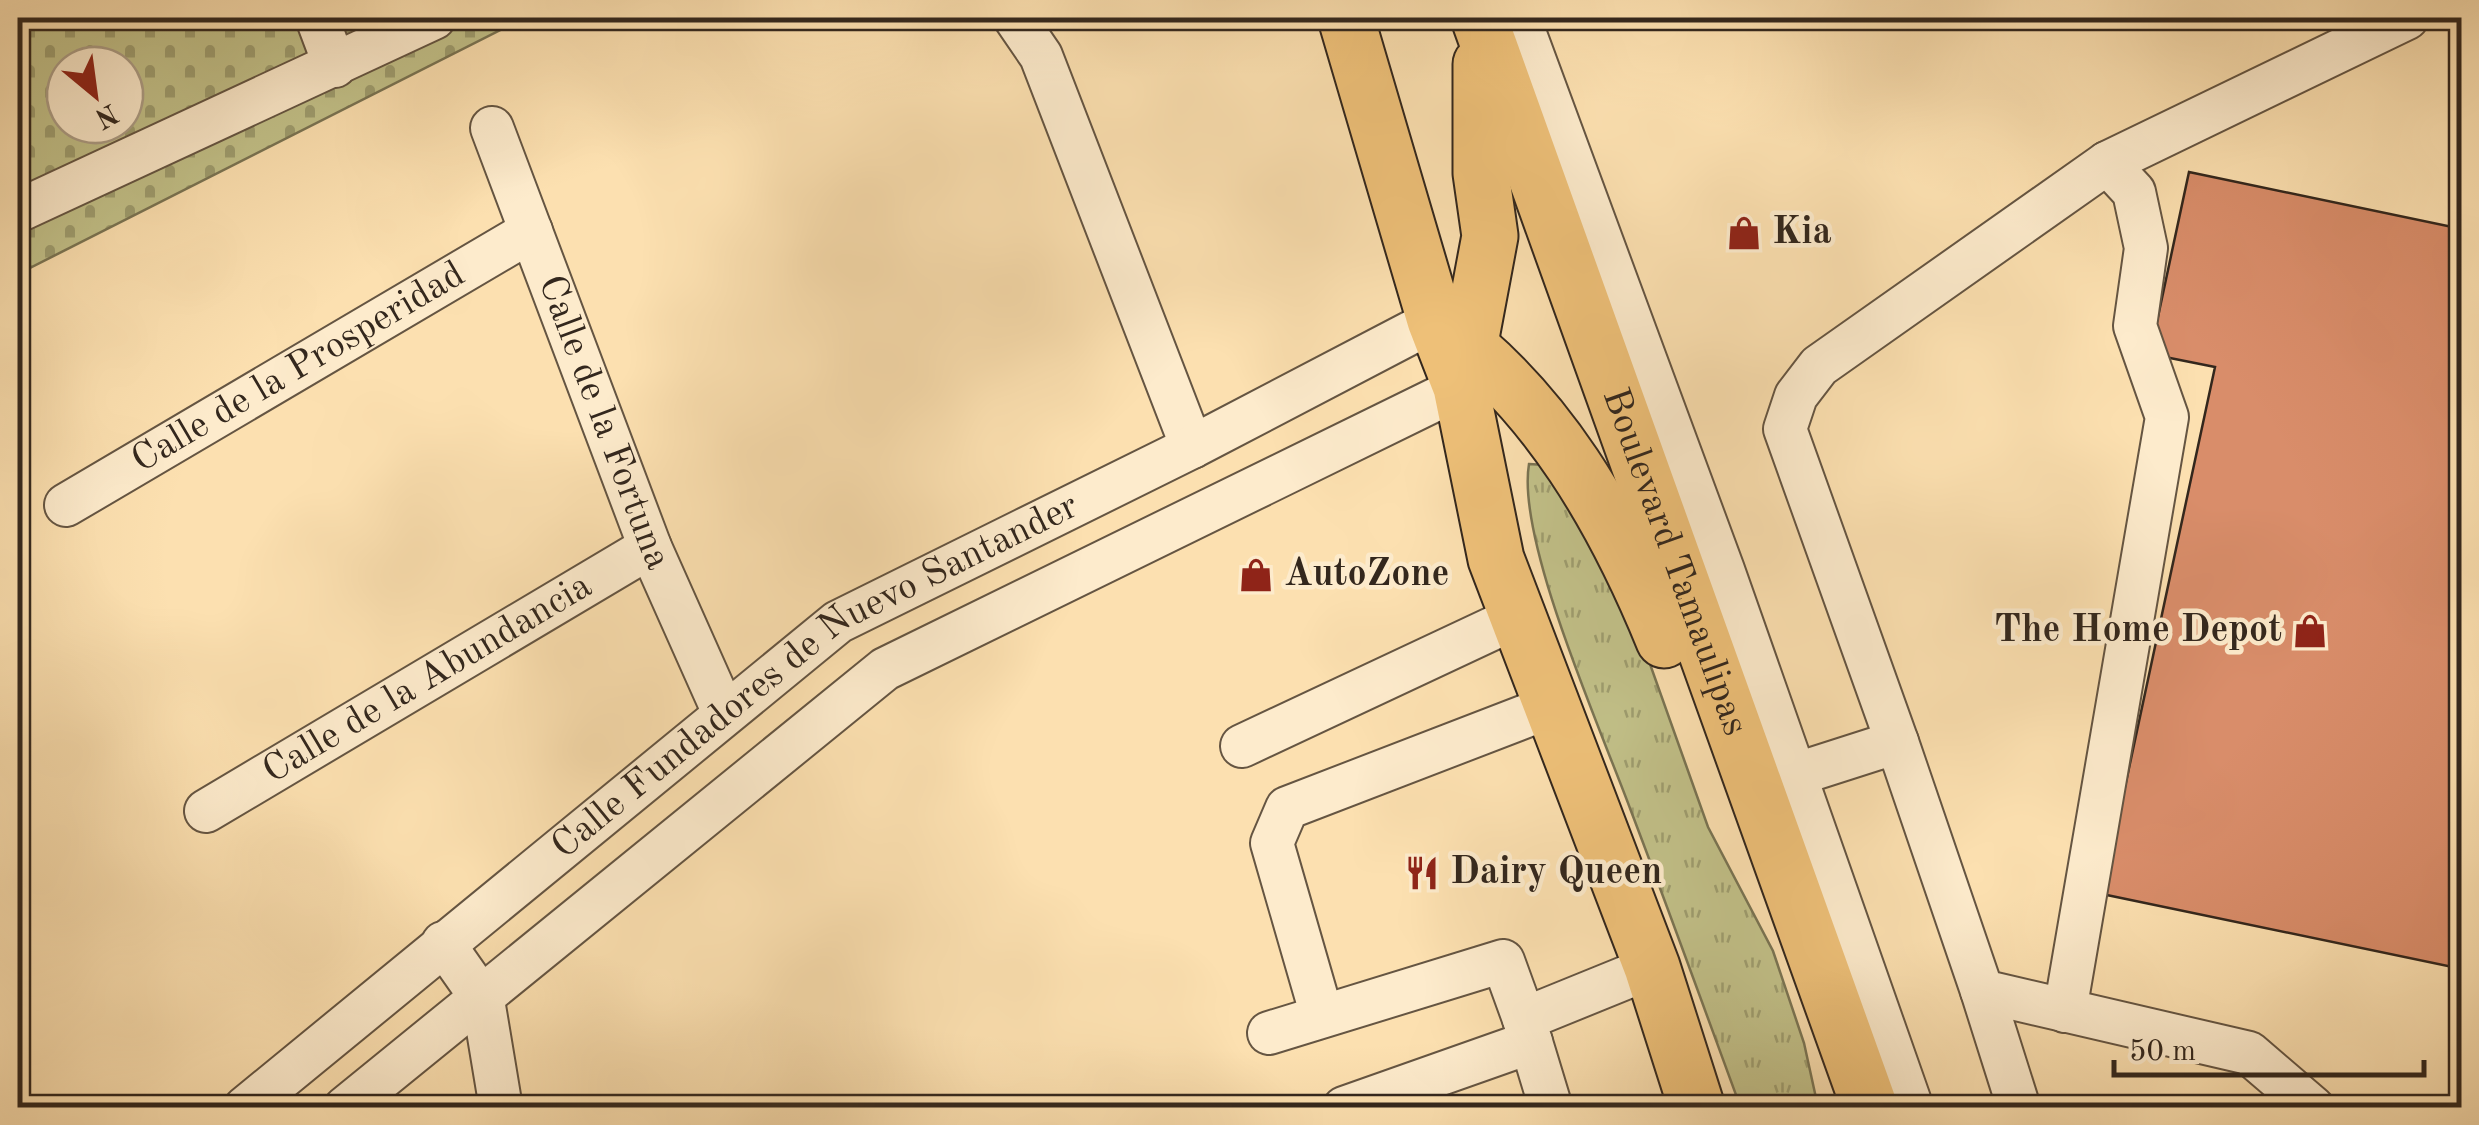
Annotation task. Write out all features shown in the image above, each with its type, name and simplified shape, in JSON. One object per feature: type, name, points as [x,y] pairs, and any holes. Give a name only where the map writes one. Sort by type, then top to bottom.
[{"type":"main road","points":[[1346,18],[1456,351],[1496,559],[1652,967],[1697,1108]]},
{"type":"main road","points":[[1456,351],[1490,236],[1481,173],[1493,20]]},
{"type":"main road","name":"Boulevard Tamaulipas","points":[[1493,20],[1702,578],[1793,896],[1866,1079]]},
{"type":"main road","points":[[1456,351],[1531,410],[1593,492],[1636,573],[1751,862],[1768,880],[1793,896]]},
{"type":"street","points":[[317,18],[335,66]]},
{"type":"street","points":[[18,211],[434,18]]},
{"type":"street","points":[[1015,18],[1041,56],[1192,447]]},
{"type":"street","points":[[2018,1108],[1897,742],[1785,430],[1796,396],[1819,366],[2107,163],[2407,18]]},
{"type":"street","name":"Calle de la Fortuna","points":[[492,128],[650,547],[724,713]]},
{"type":"street","points":[[2066,1011],[2167,416],[2135,326],[2146,248],[2134,192],[2107,163]]},
{"type":"street","name":"Calle de la Prosperidad","points":[[66,505],[531,230]]},
{"type":"street","name":"Calle Fundadores de Nuevo Santander","points":[[244,1108],[838,622],[1192,447],[1456,351]]},
{"type":"street","name":"Calle Fundadores de Nuevo Santander","points":[[365,1102],[483,1000],[886,670],[1456,351]]},
{"type":"street","name":"Calle de la Abundancia","points":[[206,811],[650,547]]},
{"type":"street","points":[[1702,578],[1794,775],[1866,1079],[1912,1108]]},
{"type":"street","points":[[1242,746],[1518,617]]},
{"type":"street","points":[[1322,1016],[1272,843],[1287,808],[1552,706]]},
{"type":"street","points":[[1794,775],[1897,742]]},
{"type":"street","points":[[443,943],[483,1000],[501,1108]]},
{"type":"street","points":[[1268,1033],[1503,961],[1551,1108]]},
{"type":"street","points":[[1344,1108],[1528,1031],[1652,967]]},
{"type":"street","points":[[1982,991],[2249,1054],[2313,1108]]},
{"type":"street","points":[[328,1038],[365,1102]]},
{"type":"green space","points":[[18,18],[524,18],[18,274]]},
{"type":"green space","points":[[1529,464],[1545,465],[1629,605],[1708,827],[1773,951],[1804,1043],[1818,1107],[1741,1107],[1739,1103],[1564,636],[1535,539],[1528,497]]},
{"type":"building","name":"The Home Depot","points":[[2189,172],[2462,229],[2462,969],[2102,894],[2215,367],[2150,354]]},
{"type":"place","name":"Kia","points":[[1744,233]]},
{"type":"place","name":"AutoZone","points":[[1256,575]]},
{"type":"place","name":"The Home Depot","points":[[2310,631]]},
{"type":"place","name":"Dairy Queen","points":[[1422,873]]}]
